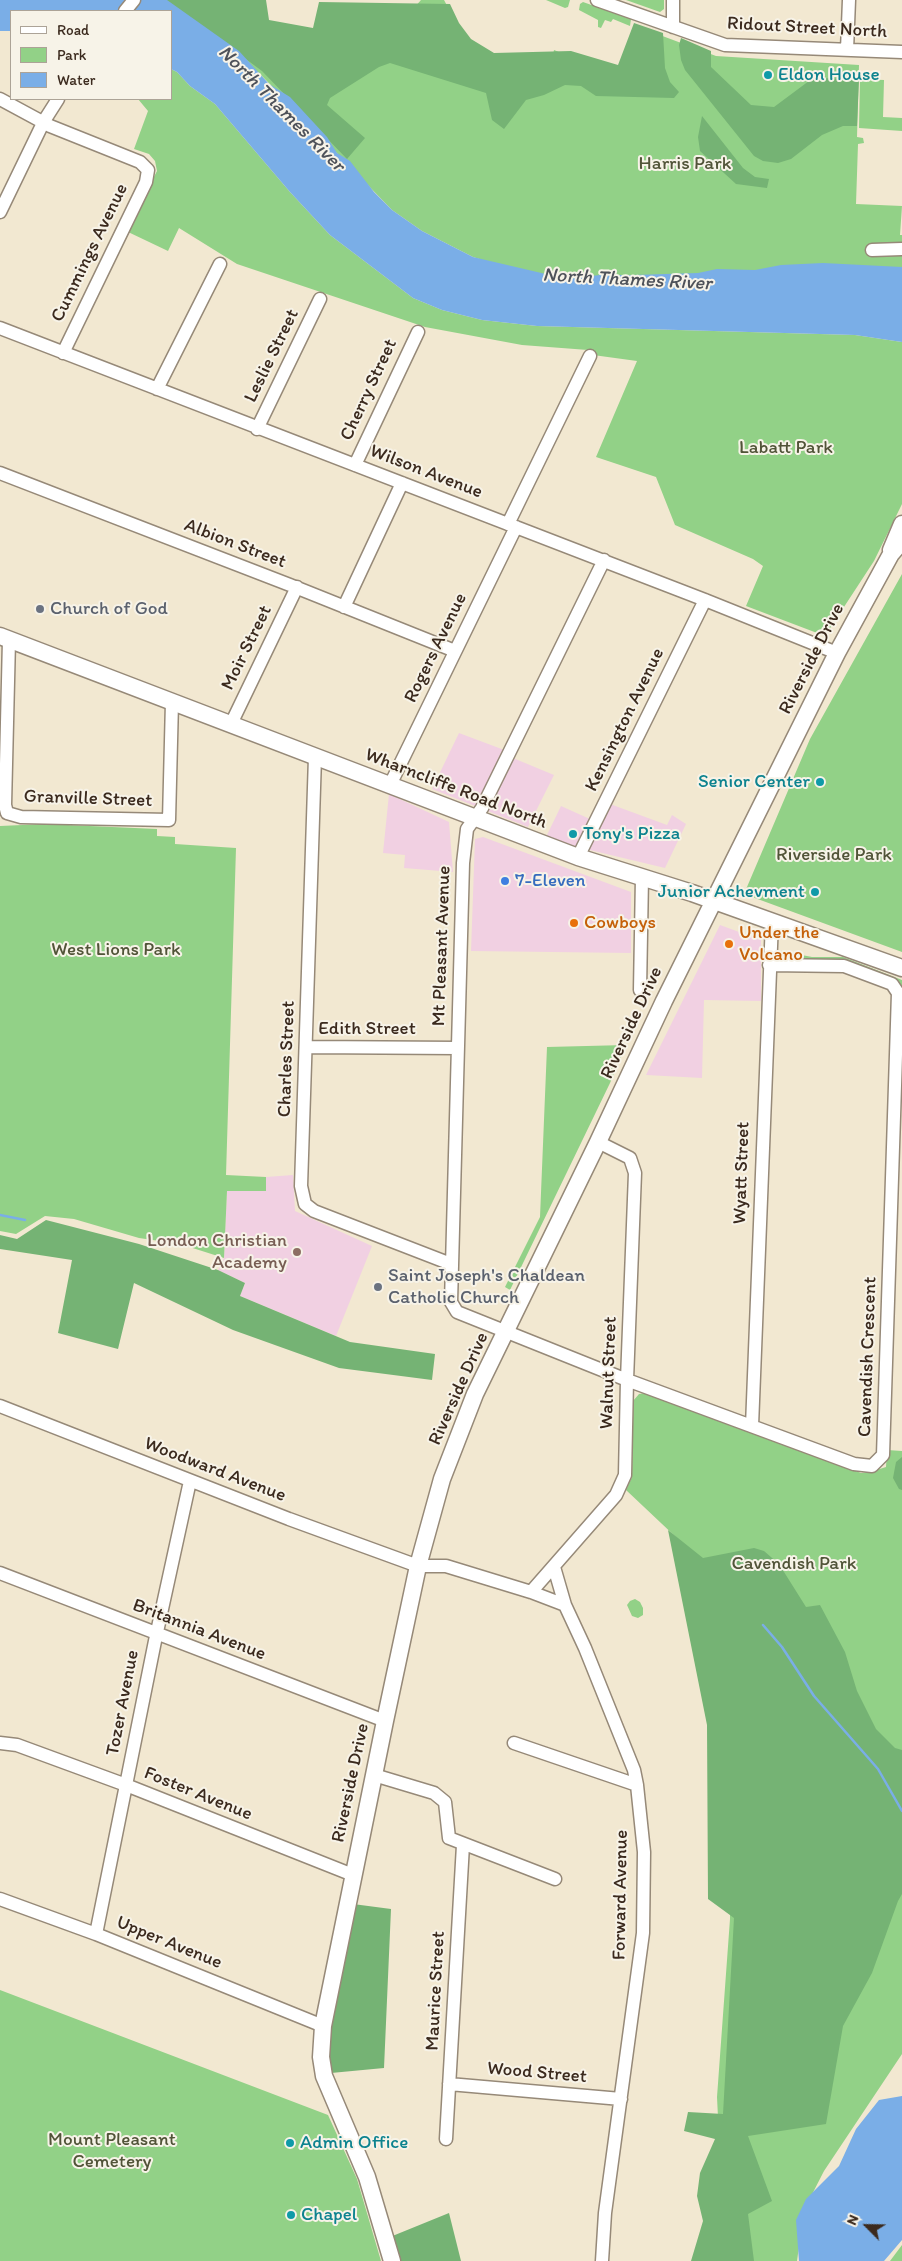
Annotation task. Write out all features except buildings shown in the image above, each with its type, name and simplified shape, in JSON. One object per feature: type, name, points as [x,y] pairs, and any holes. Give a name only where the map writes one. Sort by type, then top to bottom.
[{"type":"main road","points":[[892,554],[890,548],[902,524]]},
{"type":"main road","name":"Riverside Drive","points":[[392,2261],[367,2177],[324,2076],[321,2057],[323,2026],[385,1721],[418,1566],[442,1479],[475,1394],[714,901],[837,653],[892,554],[902,541]]},
{"type":"main road","name":"Wharncliffe Road North","points":[[5,638],[578,857],[714,901],[902,968]]},
{"type":"street","points":[[126,10],[134,0]]},
{"type":"street","name":"Ridout Street North","points":[[596,0],[725,45],[902,52]]},
{"type":"street","points":[[673,27],[674,0]]},
{"type":"street","points":[[847,50],[849,0]]},
{"type":"street","points":[[0,99],[44,121]]},
{"type":"street","points":[[0,212],[44,121],[57,100]]},
{"type":"street","name":"Cummings Avenue","points":[[44,121],[140,162],[148,170],[146,182],[63,352]]},
{"type":"street","points":[[872,250],[902,249]]},
{"type":"street","points":[[157,389],[220,264]]},
{"type":"street","name":"Leslie Street","points":[[258,429],[320,300]]},
{"type":"street","name":"Wilson Avenue","points":[[0,328],[258,429],[604,560],[837,653]]},
{"type":"street","name":"Cherry Street","points":[[355,465],[418,332]]},
{"type":"street","name":"Rogers Avenue","points":[[390,785],[456,651],[590,356]]},
{"type":"street","name":"Albion Street","points":[[0,473],[456,651]]},
{"type":"street","points":[[344,607],[402,483]]},
{"type":"street","name":"Mt Pleasant Avenue","points":[[506,1332],[458,1312],[451,1302],[464,863],[467,829],[473,817],[482,808],[604,560]]},
{"type":"street","name":"Moir Street","points":[[231,724],[297,588]]},
{"type":"street","name":"Kensington Avenue","points":[[578,857],[705,600]]},
{"type":"street","name":"Granville Street","points":[[5,638],[5,805],[7,813],[21,817],[169,820],[172,702]]},
{"type":"street","name":"Charles Street","points":[[316,757],[301,1186],[305,1204],[314,1211],[451,1264]]},
{"type":"street","points":[[640,990],[642,877]]},
{"type":"street","name":"Wyatt Street","points":[[752,1426],[772,921]]},
{"type":"street","name":"Cavendish Crescent","points":[[506,1332],[626,1380],[854,1464],[872,1466],[883,1455],[898,993],[892,984],[844,966],[769,965]]},
{"type":"street","name":"Edith Street","points":[[306,1047],[458,1048]]},
{"type":"street","name":"Walnut Street","points":[[531,1592],[616,1494],[625,1475],[626,1380],[635,1173],[630,1158],[598,1142]]},
{"type":"street","name":"Woodward Avenue","points":[[0,1406],[190,1481],[418,1566]]},
{"type":"street","name":"Tozer Avenue","points":[[96,1934],[156,1634],[190,1481]]},
{"type":"street","points":[[418,1566],[446,1566],[531,1592],[565,1606]]},
{"type":"street","name":"Forward Avenue","points":[[554,1567],[565,1606],[585,1648],[634,1770],[644,1852],[642,1933],[605,2213],[602,2261]]},
{"type":"street","name":"Britannia Avenue","points":[[0,1573],[385,1721]]},
{"type":"street","name":"Foster Avenue","points":[[0,1743],[18,1746],[126,1785],[353,1875]]},
{"type":"street","points":[[514,1743],[637,1785]]},
{"type":"street","points":[[374,1774],[434,1793],[445,1802],[449,1838],[555,1879]]},
{"type":"street","name":"Maurice Street","points":[[446,2139],[463,1845]]},
{"type":"street","name":"Upper Avenue","points":[[0,1899],[96,1934],[323,2026]]},
{"type":"street","name":"Wood Street","points":[[450,2084],[621,2099]]},
{"type":"shaded area","points":[[459,733],[507,751],[513,758],[554,775],[528,827],[432,789]]},
{"type":"shaded area","points":[[389,794],[449,822],[453,872],[404,868],[405,855],[383,853]]},
{"type":"shaded area","points":[[610,804],[667,825],[672,815],[686,824],[665,868],[573,846],[546,837],[561,806],[592,820]]},
{"type":"shaded area","points":[[483,837],[631,892],[631,953],[471,951],[475,839]]},
{"type":"shaded area","points":[[720,925],[761,940],[761,1001],[704,1000],[702,1078],[646,1075]]},
{"type":"shaded area","name":"London Christian Academy","points":[[293,1175],[295,1211],[372,1246],[336,1336],[240,1296],[245,1283],[218,1270],[224,1258],[227,1191],[265,1191],[266,1177]]},
{"type":"green space","points":[[161,0],[266,0],[269,20],[313,28],[319,2],[450,4],[459,23],[471,39],[494,53],[571,51],[618,65],[634,23],[663,33],[665,68],[670,82],[679,92],[674,98],[596,96],[581,86],[565,85],[544,95],[526,100],[504,129],[492,120],[486,93],[390,63],[379,67],[330,98],[327,105],[365,138],[347,159],[262,71],[177,8]]},
{"type":"green space","name":"Harris Park","points":[[421,0],[444,0],[463,35],[492,56],[553,55],[554,50],[616,75],[641,28],[716,56],[859,65],[857,137],[863,138],[864,143],[858,144],[856,204],[902,206],[900,235],[902,235],[902,269],[548,281],[473,257],[422,231],[392,210],[260,74],[176,12],[263,18],[309,40],[413,9]]},
{"type":"green space","points":[[546,0],[570,0],[568,7],[565,8]]},
{"type":"green space","points":[[626,0],[664,0],[664,9],[660,12]]},
{"type":"green space","points":[[583,2],[631,19],[630,26],[613,19],[611,22],[605,20],[601,28],[598,27],[598,20],[579,10],[580,4]]},
{"type":"green space","points":[[681,38],[711,51],[711,67],[751,105],[774,107],[813,78],[859,79],[857,126],[843,126],[822,135],[791,159],[778,163],[763,161],[754,156],[685,70],[681,60],[679,45]]},
{"type":"green space","name":"Labatt Park","points":[[172,70],[177,72],[190,86],[215,104],[290,192],[330,235],[413,298],[442,310],[482,320],[537,326],[855,335],[902,342],[902,504],[874,561],[825,636],[746,606],[763,566],[753,559],[675,525],[656,477],[596,457],[637,361],[593,355],[588,350],[522,345],[425,327],[237,264],[179,228],[168,251],[126,231],[157,171],[155,161],[149,154],[134,149],[148,111],[139,100],[172,100]]},
{"type":"green space","points":[[860,79],[884,80],[883,117],[902,118],[902,131],[859,128]]},
{"type":"green space","points":[[702,116],[743,168],[755,177],[769,179],[767,188],[736,184],[700,151],[698,137]]},
{"type":"green space","name":"Riverside Park","points":[[902,574],[902,952],[744,894],[810,739]]},
{"type":"green space","name":"West Lions Park","points":[[45,824],[157,829],[157,836],[175,837],[175,844],[236,848],[226,1175],[266,1177],[266,1191],[227,1191],[224,1258],[180,1244],[139,1238],[74,1219],[45,1216],[16,1234],[0,1231],[0,826]]},
{"type":"green space","points":[[781,951],[812,957],[843,957],[902,980],[902,988],[897,981],[845,961],[780,959],[777,955]]},
{"type":"green space","points":[[626,1045],[610,1083],[510,1290],[505,1287],[540,1217],[547,1047]]},
{"type":"green space","points":[[46,1220],[139,1244],[218,1270],[245,1283],[240,1296],[350,1342],[435,1354],[432,1380],[339,1368],[233,1330],[134,1283],[118,1349],[58,1333],[72,1260],[0,1249],[0,1235],[17,1239]]},
{"type":"green space","name":"Cavendish Park","points":[[645,1393],[861,1473],[886,1467],[887,1450],[902,1451],[902,2054],[824,2171],[804,2210],[797,2261],[725,2261],[717,2097],[730,1919],[730,1807],[679,1540],[626,1490],[632,1477],[633,1401],[639,1394]]},
{"type":"green space","points":[[902,1457],[902,1490],[899,1489],[893,1478],[896,1462]]},
{"type":"green space","points":[[668,1530],[703,1558],[754,1548],[764,1551],[779,1564],[806,1607],[820,1605],[845,1652],[857,1691],[876,1729],[895,1748],[902,1750],[902,1894],[872,1973],[843,2026],[826,2124],[748,2136],[772,2201],[748,2214],[754,2261],[691,2261],[703,2221],[697,2196],[700,2173],[715,2139],[684,2131],[688,2112],[723,2114],[734,1918],[708,1899],[707,1725]]},
{"type":"green space","points":[[635,1599],[640,1602],[643,1608],[643,1615],[638,1618],[632,1616],[627,1605]]},
{"type":"green space","points":[[353,1904],[391,1909],[384,2068],[331,2073],[328,2056],[330,2021]]},
{"type":"green space","name":"Mount Pleasant Cemetery","points":[[0,1990],[328,2115],[357,2179],[381,2261],[0,2261]]},
{"type":"green space","points":[[449,2213],[461,2261],[397,2261],[390,2237]]},
{"type":"green space","points":[[902,2245],[902,2261],[890,2261]]},
{"type":"water","name":"North Thames River","points":[[0,0],[167,0],[239,51],[269,84],[290,97],[327,137],[337,153],[350,161],[374,192],[392,210],[422,231],[473,257],[567,279],[600,275],[698,273],[717,269],[755,270],[781,265],[823,263],[902,267],[902,342],[855,335],[537,326],[482,320],[442,310],[413,298],[330,235],[290,192],[215,104],[190,86],[177,72],[172,70],[172,10],[10,10],[10,31],[0,31]]},
{"type":"water","points":[[902,2096],[902,2240],[884,2261],[799,2261],[796,2220],[806,2199],[839,2166],[856,2129],[879,2100]]},
{"type":"waterway","points":[[0,1215],[25,1220]]},
{"type":"waterway","points":[[763,1625],[782,1647],[814,1696],[878,1769],[902,1811]]},
{"type":"place","name":"Eldon House","points":[[768,75]]},
{"type":"place","name":"Church of God","points":[[40,609]]},
{"type":"place","name":"Senior Center","points":[[820,782]]},
{"type":"place","name":"Tony's Pizza","points":[[573,834]]},
{"type":"place","name":"7-Eleven","points":[[505,881]]},
{"type":"place","name":"Junior Achevment","points":[[815,892]]},
{"type":"place","name":"Cowboys","points":[[574,923]]},
{"type":"place","name":"Under the Volcano","points":[[729,944]]},
{"type":"place","name":"London Christian Academy","points":[[297,1252]]},
{"type":"place","name":"Saint Joseph's Chaldean Catholic Church","points":[[378,1287]]},
{"type":"place","name":"Admin Office","points":[[290,2143]]},
{"type":"place","name":"Chapel","points":[[291,2215]]}]
